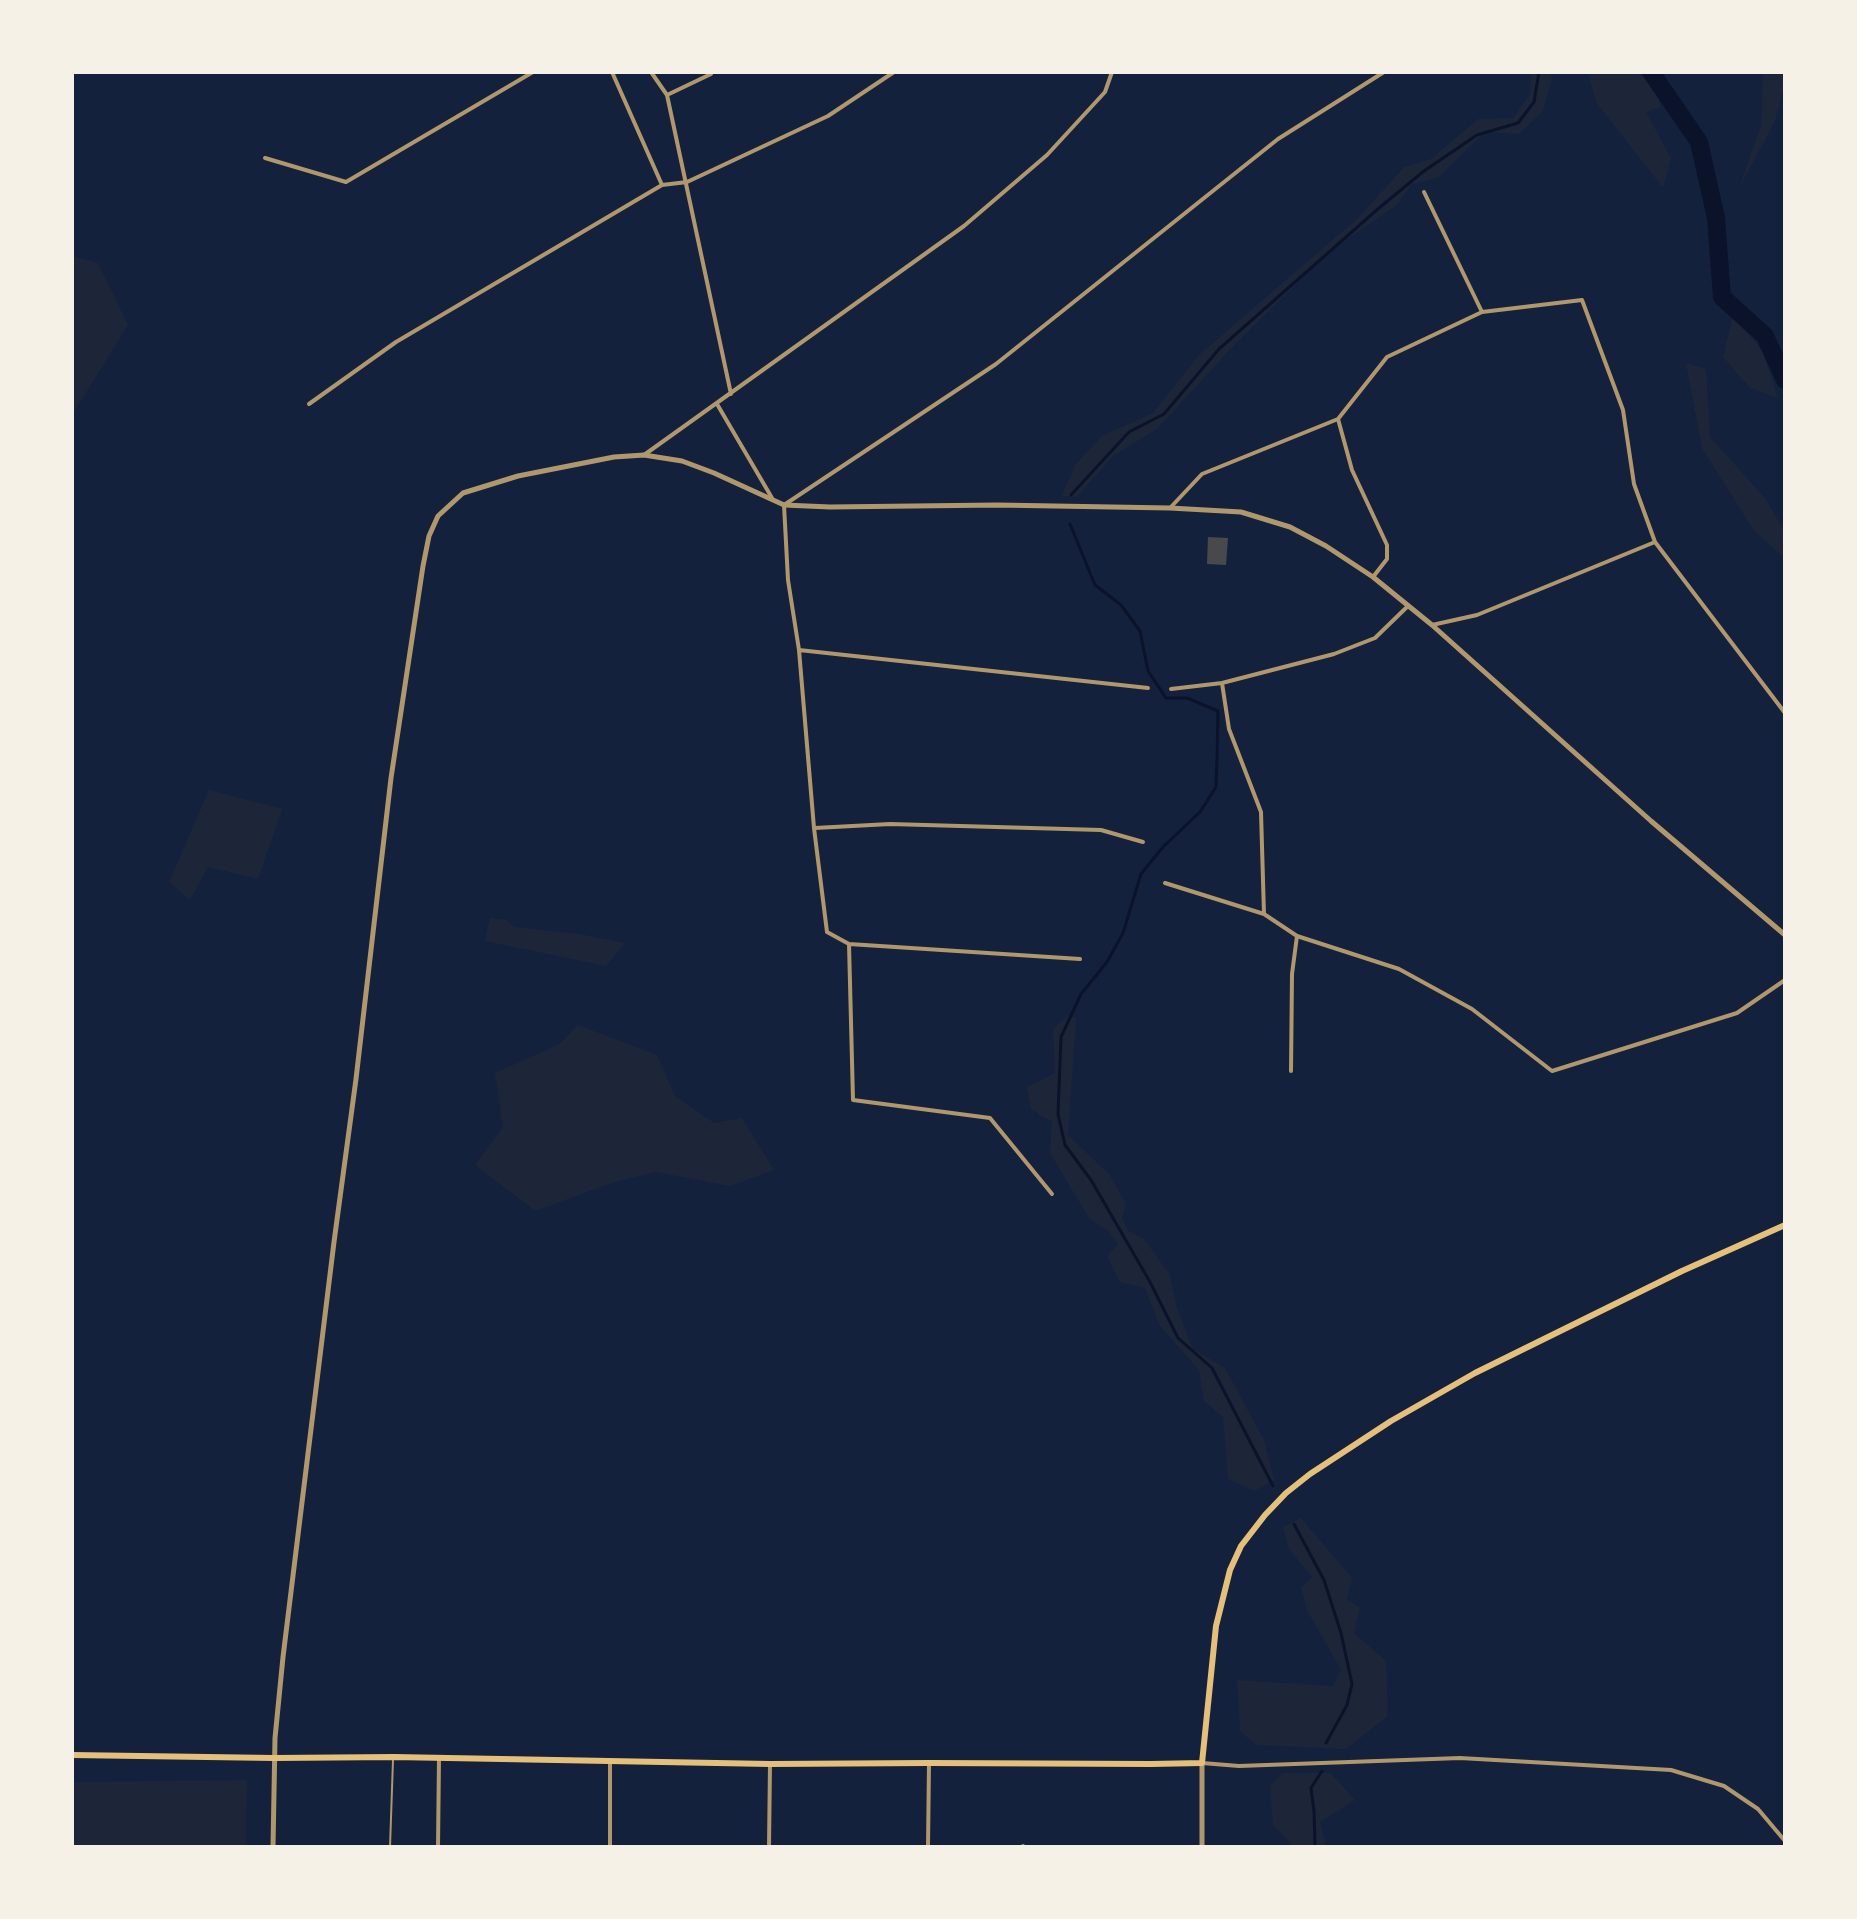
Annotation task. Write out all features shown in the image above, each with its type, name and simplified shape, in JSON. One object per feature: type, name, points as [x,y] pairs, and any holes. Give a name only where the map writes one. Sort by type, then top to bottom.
[{"type":"main road","points":[[72,1755],[770,1764],[1202,1763],[1216,1626],[1230,1570],[1241,1546],[1286,1493],[1391,1421],[1475,1373],[1682,1271],[1785,1225]]},
{"type":"street","points":[[265,158],[346,182],[533,72]]},
{"type":"street","points":[[612,72],[662,185]]},
{"type":"street","points":[[651,72],[667,95],[731,394]]},
{"type":"street","points":[[667,95],[710,72]]},
{"type":"street","points":[[309,404],[396,342],[662,185],[687,182],[828,116],[894,72]]},
{"type":"street","points":[[644,455],[988,206],[1047,155],[1105,92],[1112,72]]},
{"type":"street","points":[[784,505],[996,364],[1278,139],[1384,72]]},
{"type":"street","points":[[1424,192],[1482,312]]},
{"type":"street","points":[[1170,508],[1202,474],[1338,419],[1387,357],[1482,312],[1582,300],[1623,410],[1634,484],[1655,542],[1785,713]]},
{"type":"street","points":[[717,404],[773,500]]},
{"type":"street","points":[[1338,419],[1352,470],[1387,545],[1387,559],[1373,577]]},
{"type":"street","points":[[273,1847],[274,1758],[283,1657],[387,807],[429,536],[438,516],[463,493],[518,476],[614,457],[644,455],[682,461],[784,505],[1170,508],[1241,512],[1290,527],[1373,577],[1432,625],[1651,821],[1785,935]]},
{"type":"street","points":[[784,505],[788,580],[799,650],[814,828],[827,932],[849,944],[1080,959]]},
{"type":"street","points":[[1432,625],[1477,615],[1655,542]]},
{"type":"street","points":[[1171,689],[1222,683],[1334,654],[1375,638],[1408,606]]},
{"type":"street","points":[[799,650],[1148,688]]},
{"type":"street","points":[[1222,683],[1229,729],[1261,812],[1264,914]]},
{"type":"street","points":[[814,828],[890,824],[1101,830],[1143,842]]},
{"type":"street","points":[[1165,883],[1264,914],[1297,936],[1399,969],[1472,1009],[1552,1071],[1737,1013],[1785,980]]},
{"type":"street","points":[[1291,1071],[1292,974],[1297,936]]},
{"type":"street","points":[[849,944],[853,1100],[990,1118],[1052,1194]]},
{"type":"street","points":[[438,1847],[439,1758]]},
{"type":"street","points":[[1202,1847],[1202,1763],[1239,1766],[1460,1758],[1671,1770],[1724,1786],[1758,1809],[1785,1841]]},
{"type":"street","points":[[610,1761],[610,1847]]},
{"type":"street","points":[[928,1847],[929,1763]]},
{"type":"street","points":[[769,1847],[770,1764]]},
{"type":"lane","points":[[390,1847],[394,1757]]},
{"type":"shaded area","points":[[1531,72],[1551,72],[1552,78],[1543,111],[1519,134],[1485,132],[1439,177],[1411,185],[1397,205],[1331,250],[1236,343],[1158,428],[1113,456],[1077,497],[1062,496],[1075,465],[1102,436],[1153,413],[1199,355],[1358,218],[1404,167],[1431,159],[1478,119],[1513,118],[1530,94]]},
{"type":"shaded area","points":[[1595,72],[1637,72],[1656,85],[1660,107],[1646,112],[1671,158],[1663,188],[1596,102],[1589,76]]},
{"type":"shaded area","points":[[1763,72],[1785,72],[1785,83],[1775,121],[1739,188],[1761,125]]},
{"type":"shaded area","points":[[72,256],[98,263],[128,325],[72,415]]},
{"type":"shaded area","points":[[1733,315],[1763,352],[1778,398],[1750,388],[1723,357]]},
{"type":"shaded area","points":[[1686,363],[1706,369],[1710,437],[1765,498],[1785,533],[1785,558],[1755,532],[1702,448]]},
{"type":"shaded area","points":[[209,790],[282,809],[258,879],[208,867],[190,900],[169,882]]},
{"type":"shaded area","points":[[490,918],[506,920],[514,927],[625,943],[606,966],[485,941]]},
{"type":"shaded area","points":[[1068,1016],[1076,1018],[1068,1135],[1110,1175],[1126,1204],[1122,1218],[1128,1231],[1144,1239],[1170,1275],[1177,1309],[1193,1349],[1225,1368],[1264,1440],[1274,1480],[1254,1491],[1228,1479],[1223,1417],[1204,1401],[1199,1370],[1160,1326],[1145,1288],[1120,1282],[1107,1256],[1118,1244],[1107,1230],[1089,1218],[1050,1153],[1052,1122],[1031,1109],[1027,1087],[1055,1073],[1053,1029]]},
{"type":"shaded area","points":[[578,1025],[657,1055],[675,1096],[714,1123],[742,1118],[774,1170],[730,1186],[656,1172],[615,1182],[535,1211],[475,1165],[503,1127],[495,1073],[560,1044]]},
{"type":"shaded area","points":[[1301,1518],[1352,1578],[1347,1599],[1360,1608],[1354,1633],[1386,1661],[1388,1716],[1346,1749],[1256,1745],[1240,1731],[1237,1680],[1333,1686],[1341,1670],[1308,1612],[1301,1588],[1312,1577],[1289,1549],[1283,1527]]},
{"type":"shaded area","points":[[1282,1773],[1331,1773],[1355,1800],[1320,1822],[1326,1847],[1294,1847],[1273,1825],[1270,1786]]},
{"type":"shaded area","points":[[247,1780],[246,1847],[72,1847],[72,1782]]},
{"type":"building","points":[[1208,537],[1228,538],[1226,565],[1207,564]]},
{"type":"waterway","points":[[1071,495],[1129,432],[1164,414],[1219,349],[1379,208],[1424,171],[1477,135],[1518,123],[1534,102],[1539,72]]},
{"type":"waterway","points":[[1651,72],[1699,142],[1716,218],[1722,297],[1765,336],[1785,380]]},
{"type":"waterway","points":[[1070,524],[1095,585],[1121,605],[1140,631],[1148,671],[1166,698],[1187,698],[1218,711],[1216,787],[1200,812],[1163,847],[1141,874],[1123,933],[1107,962],[1081,994],[1061,1037],[1058,1114],[1065,1145],[1091,1180],[1150,1282],[1178,1338],[1212,1368],[1273,1486]]},
{"type":"waterway","points":[[1294,1524],[1324,1580],[1341,1633],[1352,1684],[1347,1705],[1326,1743]]},
{"type":"waterway","points":[[1315,1847],[1311,1788],[1322,1771]]}]
